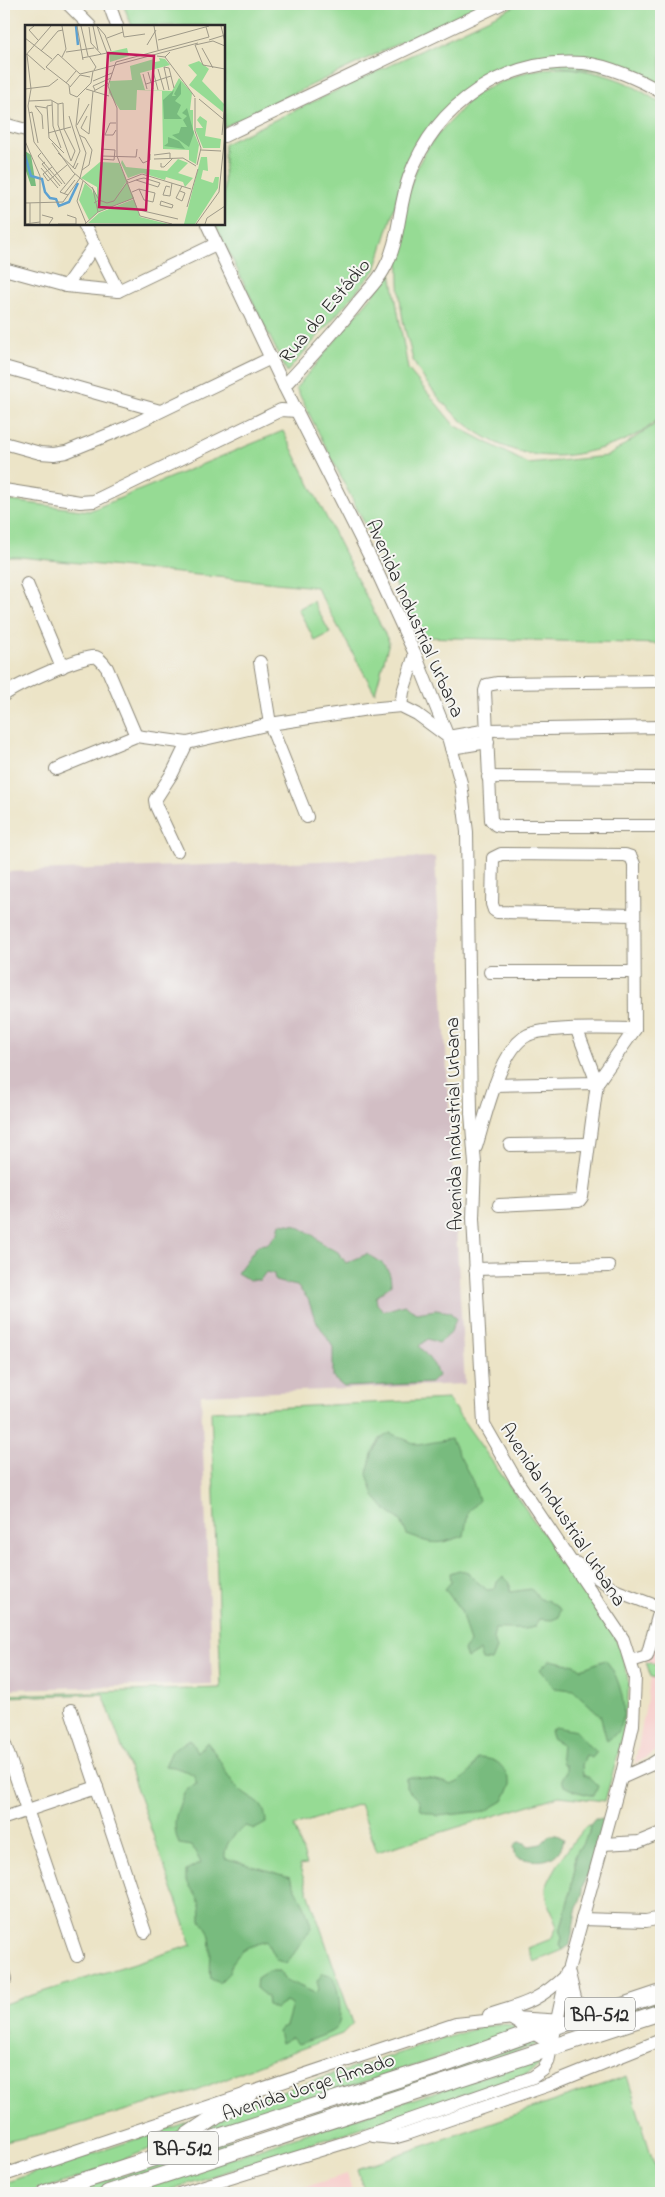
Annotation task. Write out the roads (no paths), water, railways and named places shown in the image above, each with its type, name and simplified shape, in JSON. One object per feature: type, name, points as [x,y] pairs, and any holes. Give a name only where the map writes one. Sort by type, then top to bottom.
[{"type":"main road","points":[[567,1974],[574,2002],[592,2016]]},
{"type":"main road","name":"Avenida Jorge Amado","points":[[44,2193],[448,2063],[561,2022],[592,2016],[661,1993]]},
{"type":"main road","name":"Avenida Jorge Amado","points":[[108,2193],[661,2012]]},
{"type":"main road","points":[[514,2018],[537,2031],[545,2039],[550,2049]]},
{"type":"main road","points":[[157,2156],[249,2094]]},
{"type":"street","points":[[68,4],[89,25]]},
{"type":"street","points":[[109,4],[117,25]]},
{"type":"street","points":[[225,136],[501,4]]},
{"type":"street","name":"Rua do Estádio","points":[[281,410],[286,390],[383,272],[392,253],[409,178],[422,148],[436,127],[464,100],[502,75],[524,67],[564,63],[585,64],[626,75],[661,92]]},
{"type":"street","points":[[4,124],[25,130]]},
{"type":"street","points":[[85,225],[118,291]]},
{"type":"street","name":"Avenida Industrial Urbana","points":[[207,225],[286,390],[374,565],[415,654],[450,742],[461,783],[467,832],[474,1154],[473,1218],[484,1424],[515,1478],[623,1638],[631,1660],[635,1691],[633,1725],[621,1778],[567,1974],[561,2022]]},
{"type":"street","points":[[4,269],[66,286],[118,291],[216,244]]},
{"type":"street","points":[[66,286],[95,245]]},
{"type":"street","points":[[4,442],[40,452],[54,454],[66,452],[130,426],[271,358]]},
{"type":"street","points":[[4,367],[160,411]]},
{"type":"street","points":[[129,402],[130,426]]},
{"type":"street","points":[[4,490],[80,502],[94,501],[281,410],[297,411]]},
{"type":"street","points":[[27,584],[62,667]]},
{"type":"street","points":[[402,706],[415,654]]},
{"type":"street","points":[[4,695],[30,681],[89,657],[101,660],[123,703],[136,736]]},
{"type":"street","points":[[260,662],[270,724],[307,817]]},
{"type":"street","points":[[661,681],[491,684],[485,687],[490,820],[496,825],[661,826]]},
{"type":"street","points":[[405,688],[417,682],[429,686]]},
{"type":"street","points":[[417,714],[428,710],[434,700]]},
{"type":"street","points":[[56,769],[136,736],[186,743],[270,724],[368,709],[402,706],[417,714],[450,742],[488,736],[661,727]]},
{"type":"street","points":[[176,851],[155,800],[173,772],[186,743]]},
{"type":"street","points":[[488,777],[661,778]]},
{"type":"street","points":[[499,1205],[579,1201],[582,1197],[597,1083],[635,1029],[634,864],[631,857],[625,855],[501,854],[493,858],[492,904],[497,912],[633,915]]},
{"type":"street","points":[[490,972],[634,972]]},
{"type":"street","points":[[474,1154],[495,1085],[507,1059],[517,1044],[527,1035],[540,1031],[635,1029]]},
{"type":"street","points":[[577,1030],[597,1083]]},
{"type":"street","points":[[495,1085],[597,1083]]},
{"type":"street","points":[[472,1121],[480,1122],[486,1117]]},
{"type":"street","points":[[510,1145],[588,1144]]},
{"type":"street","points":[[476,1269],[609,1266]]},
{"type":"street","points":[[569,1558],[617,1591],[661,1608],[647,1656],[631,1660]]},
{"type":"street","points":[[603,1608],[608,1596],[617,1591]]},
{"type":"street","points":[[71,1710],[145,1932]]},
{"type":"street","points":[[4,1742],[77,1956]]},
{"type":"street","points":[[621,1778],[661,1758]]},
{"type":"street","points":[[4,1818],[96,1787]]},
{"type":"street","points":[[603,1844],[639,1842],[661,1834]]},
{"type":"street","points":[[582,1919],[646,1921],[661,1918]]},
{"type":"street","points":[[4,2175],[456,2024],[526,2003],[545,1994],[567,1974]]},
{"type":"street","points":[[182,2193],[368,2135],[533,2077],[548,2062],[550,2049],[561,2022],[514,2018],[456,2024]]},
{"type":"street","points":[[368,2135],[393,2138],[407,2134],[549,2085],[661,2040]]}]
